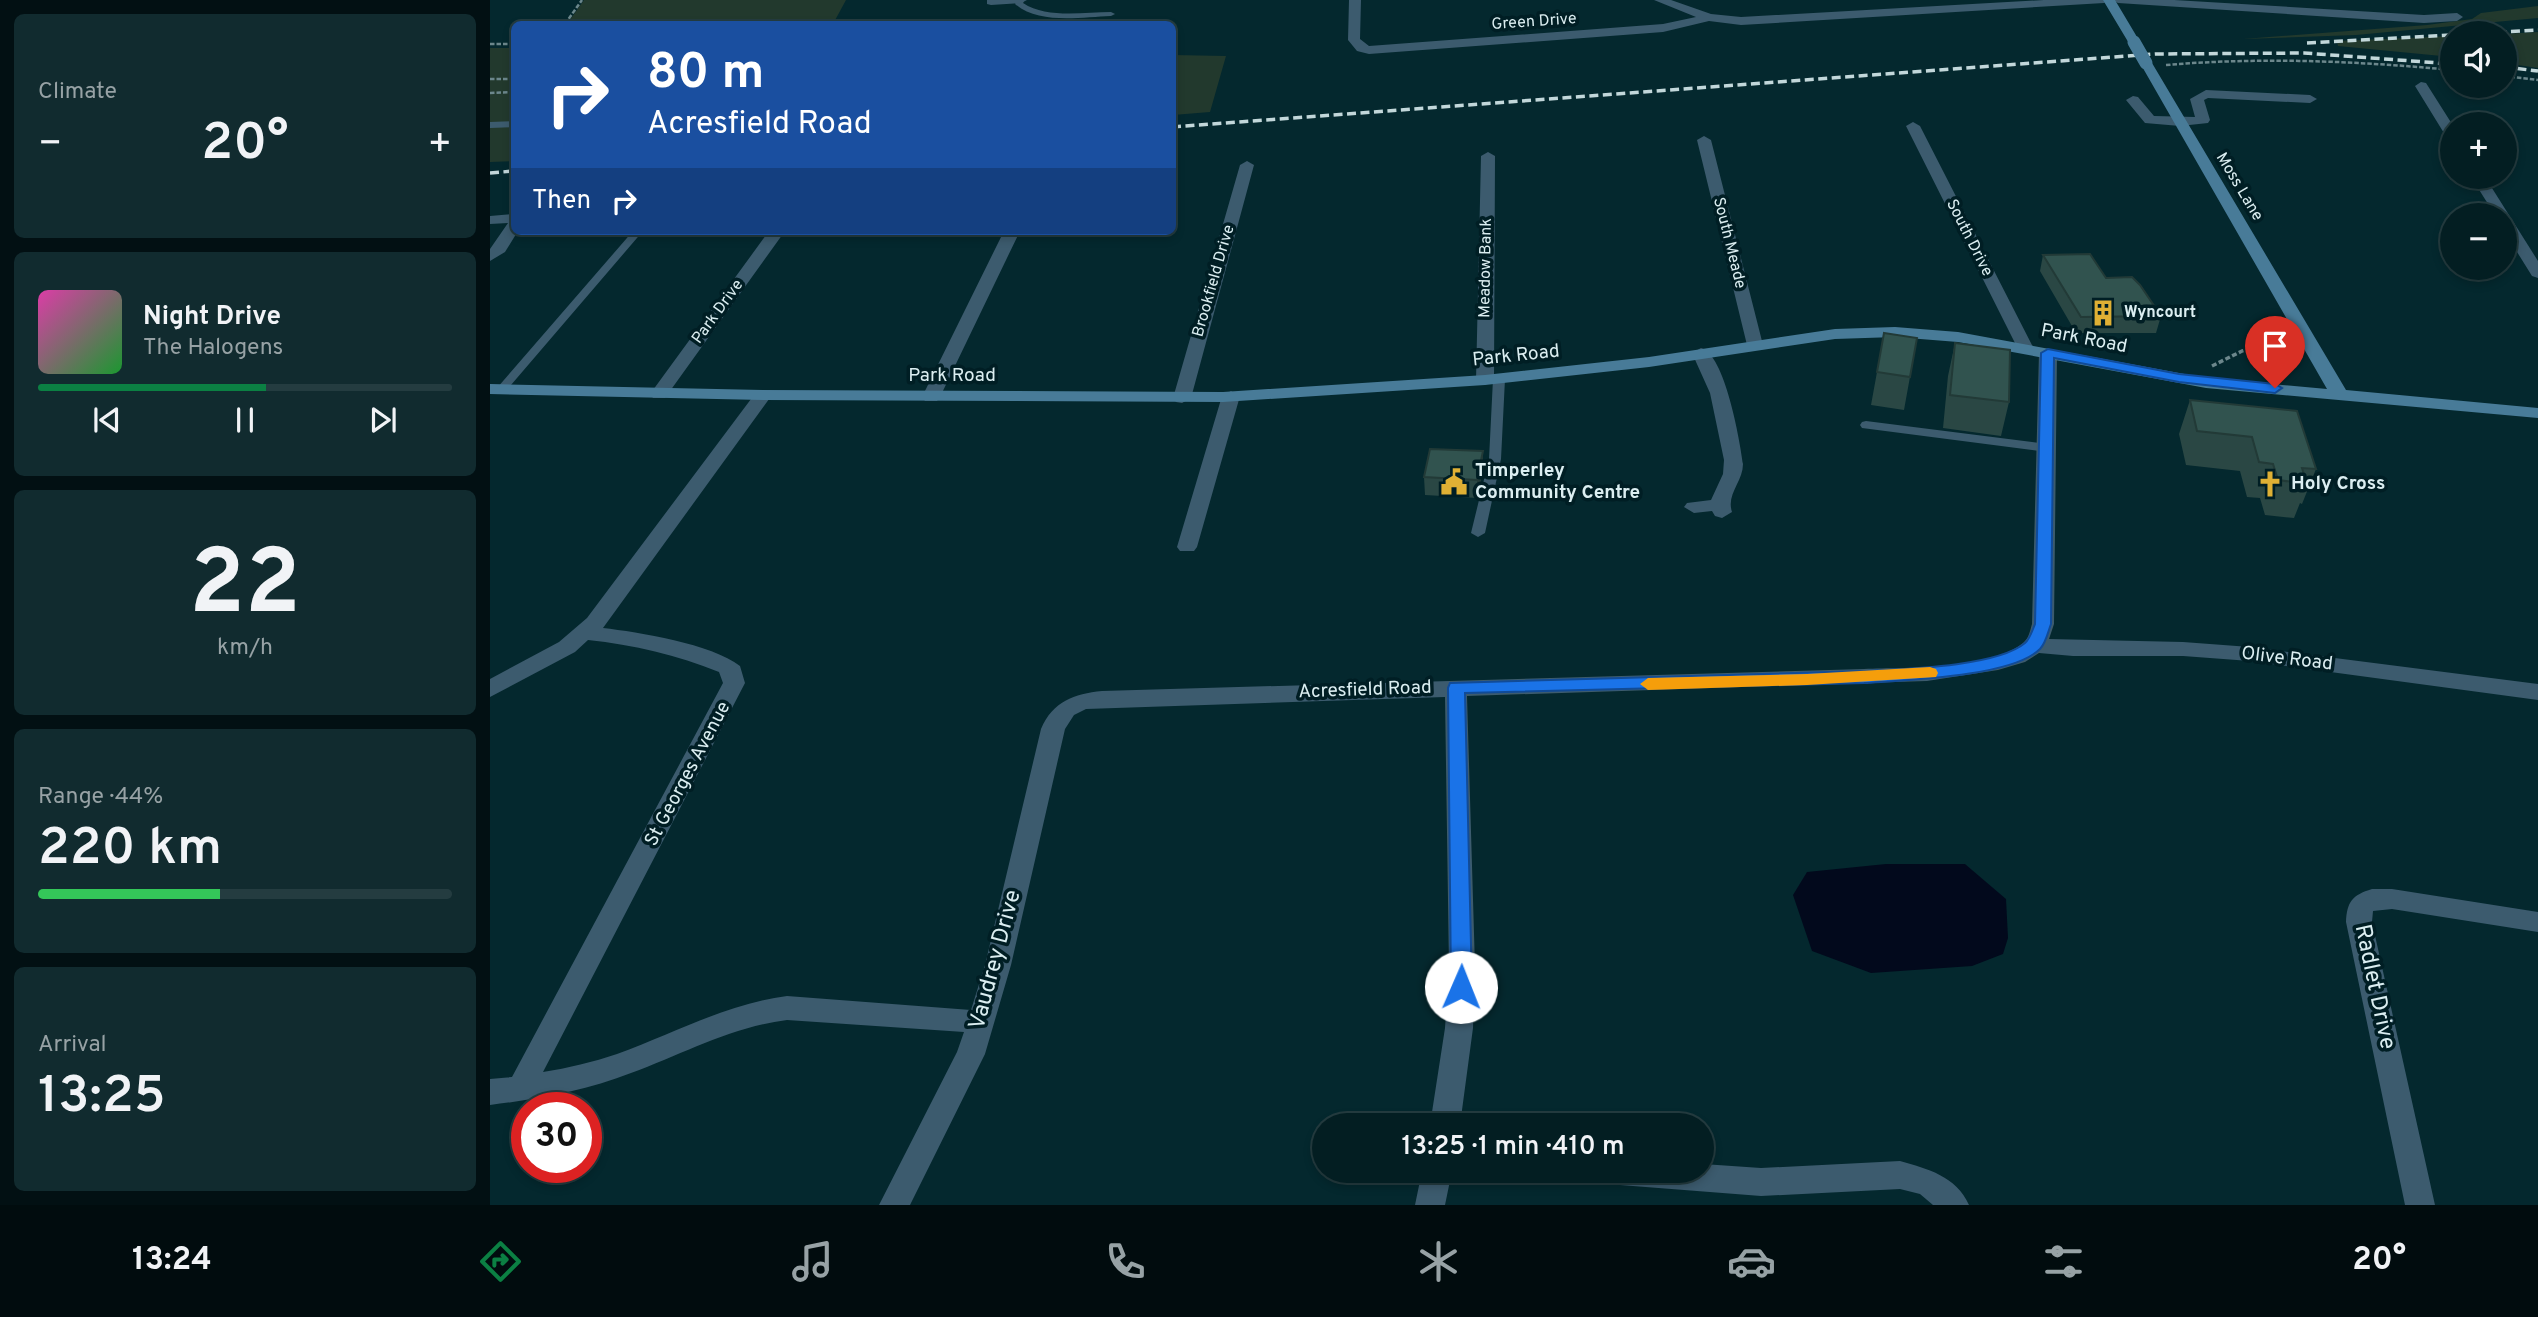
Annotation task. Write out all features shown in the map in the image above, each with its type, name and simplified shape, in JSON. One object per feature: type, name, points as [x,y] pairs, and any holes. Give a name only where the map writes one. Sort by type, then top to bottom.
[{"type":"main road","name":"Moss Lane","points":[[2109,0],[2307,335],[2339,394]]},
{"type":"main road","name":"Park Road","points":[[496,389],[931,397],[1231,397],[1492,380],[1835,334],[1883,331],[1935,334],[2207,383],[2538,413]]},
{"type":"street","points":[[990,2],[1021,0]]},
{"type":"street","points":[[1355,0],[1354,40],[1361,48]]},
{"type":"street","points":[[1660,0],[1709,18],[1741,21],[2104,0]]},
{"type":"street","points":[[1951,0],[1963,9]]},
{"type":"street","points":[[2118,0],[2424,19],[2457,18]]},
{"type":"street","name":"Green Drive","points":[[1347,54],[1361,48],[1377,50],[1663,28],[1709,18]]},
{"type":"street","points":[[2421,86],[2440,116]]},
{"type":"street","points":[[2133,100],[2150,120],[2180,122],[2203,120],[2197,99],[2206,94],[2309,99]]},
{"type":"street","name":"South Drive","points":[[1913,127],[2037,351]]},
{"type":"street","name":"South Meade","points":[[1704,140],[1755,345]]},
{"type":"street","name":"Meadow Bank","points":[[1488,156],[1492,380]]},
{"type":"street","name":"Brookfield Drive","points":[[1182,398],[1247,165]]},
{"type":"street","points":[[490,220],[511,218]]},
{"type":"street","points":[[490,256],[500,249],[511,230]]},
{"type":"street","name":"Park Drive","points":[[659,394],[774,235]]},
{"type":"street","points":[[931,397],[1010,235]]},
{"type":"street","points":[[2517,239],[2538,273]]},
{"type":"street","points":[[2034,645],[2043,624],[2048,448],[2037,351]]},
{"type":"street","points":[[1694,507],[1720,509],[1720,496],[1732,479],[1734,466],[1721,397],[1713,372],[1701,353]]},
{"type":"street","points":[[490,689],[549,658],[584,634],[604,613],[763,395]]},
{"type":"street","points":[[1188,547],[1231,397]]},
{"type":"street","name":"St Georges Avenue","points":[[520,1089],[734,683],[732,671],[727,667],[694,655],[639,639],[584,634]]},
{"type":"street","name":"Acresfield Road","points":[[1069,706],[1102,699],[1807,680],[1930,673],[2001,663],[2020,656],[2034,645]]},
{"type":"street","name":"Olive Road","points":[[2034,645],[2059,649],[2183,649],[2250,654],[2538,692]]},
{"type":"street","points":[[1447,1113],[1459,1028],[1462,967],[1456,688]]},
{"type":"street","name":"Vaudrey Drive","points":[[894,1205],[960,1079],[981,1022],[998,965],[1055,722],[1069,706]]},
{"type":"street","name":"Radlet Drive","points":[[2420,1205],[2359,922],[2360,905],[2372,899],[2392,898],[2538,922]]},
{"type":"street","points":[[490,1091],[520,1089],[598,1073],[724,1020],[762,1010],[787,1008],[981,1022]]},
{"type":"street","points":[[1714,1178],[1761,1182],[1913,1176],[1936,1187],[1954,1205]]},
{"type":"street","points":[[1430,1205],[1435,1183]]},
{"type":"lane","points":[[1021,0],[1019,4],[1023,8],[1043,13],[1111,14]]},
{"type":"lane","points":[[490,125],[511,124]]},
{"type":"lane","points":[[496,389],[634,235]]},
{"type":"lane","points":[[1478,533],[1489,459],[1492,380]]},
{"type":"lane","points":[[1866,425],[2048,448]]},
{"type":"path","points":[[567,21],[582,0]]},
{"type":"path","points":[[490,44],[511,44]]},
{"type":"path","points":[[2196,62],[2301,58],[2440,69]]},
{"type":"path","points":[[2517,78],[2538,80]]},
{"type":"path","points":[[490,79],[511,79]]},
{"type":"path","points":[[490,93],[511,92]]},
{"type":"path","points":[[2207,383],[2210,367],[2215,363],[2242,351],[2307,335]]},
{"type":"green space","points":[[584,0],[846,0],[835,21],[569,21]]},
{"type":"green space","points":[[2538,6],[2538,18],[2457,21],[2472,19],[2481,13]]},
{"type":"green space","points":[[2440,23],[2440,27],[2356,35],[2243,39]]},
{"type":"green space","points":[[2538,32],[2538,68],[2517,65],[2517,33]]},
{"type":"green space","points":[[2440,37],[2440,56],[2338,46],[2337,41]]},
{"type":"green space","points":[[490,48],[511,48],[511,161],[490,162]]},
{"type":"green space","points":[[1176,55],[1226,56],[1210,112],[1176,115]]},
{"type":"water","points":[[1886,864],[1965,864],[2006,899],[2008,938],[2003,954],[1972,966],[1871,973],[1812,951],[1793,895],[1807,872]]},
{"type":"building","points":[[2090,254],[2106,278],[2132,277],[2161,316],[2081,317],[2043,255]]},
{"type":"building","points":[[1884,333],[1917,338],[1910,377],[1877,372]]},
{"type":"building","points":[[1955,343],[2010,350],[2009,402],[1950,395]]},
{"type":"building","points":[[2190,400],[2297,411],[2316,469],[2302,468],[2307,484],[2278,480],[2273,464],[2259,462],[2252,437],[2197,431]]},
{"type":"building","points":[[1430,449],[1483,451],[1477,480],[1424,477]]},
{"type":"railway","points":[[2517,31],[2538,30]]},
{"type":"railway","points":[[2307,43],[2440,36]]},
{"type":"railway","points":[[1176,127],[2155,54],[2304,53],[2440,63]]},
{"type":"railway","points":[[2517,69],[2538,71]]},
{"type":"railway","points":[[490,173],[511,171]]},
{"type":"slow traffic","points":[[1648,684],[1807,680],[1930,673]]},
{"type":"place","name":"Wyncourt","points":[[2103,313]]},
{"type":"place","name":"Timperley Community Centre","points":[[1454,482]]},
{"type":"place","name":"Holy Cross","points":[[2270,484]]},
{"type":"route","points":[[1461,987],[1456,688],[1807,680],[1930,673],[2011,660],[2034,645],[2043,624],[2048,353],[2179,378],[2275,388]]}]
